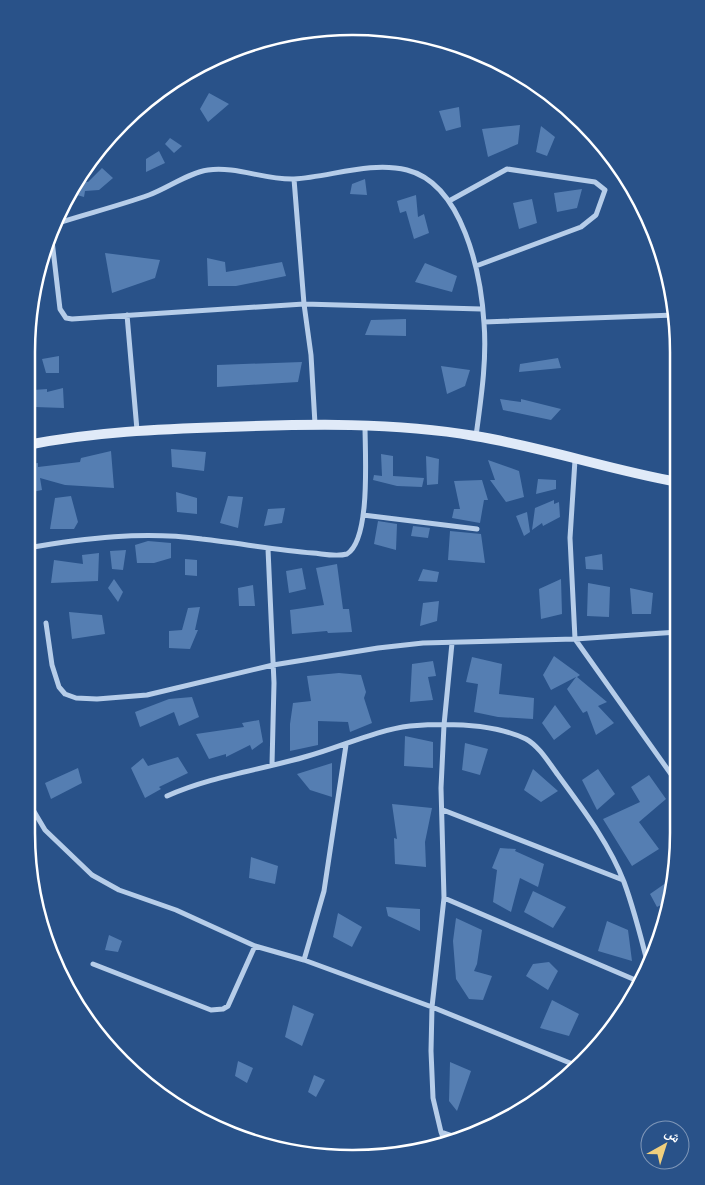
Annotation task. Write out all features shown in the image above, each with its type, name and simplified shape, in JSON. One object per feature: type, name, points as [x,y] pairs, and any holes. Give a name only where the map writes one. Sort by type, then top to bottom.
[{"type":"main road","points":[[35,443],[62,438],[137,430],[315,424],[365,426],[476,436],[670,480]]},
{"type":"street","points":[[64,221],[148,196],[209,170],[294,179],[382,168],[405,170],[423,177],[449,201],[469,243],[476,266],[484,322],[481,398],[476,436]]},
{"type":"street","points":[[449,201],[507,169],[595,182],[605,190],[596,215],[581,227],[476,266]]},
{"type":"street","points":[[294,179],[304,304],[312,355],[315,424]]},
{"type":"street","points":[[53,247],[62,314],[66,318],[72,319],[304,304],[481,310]]},
{"type":"street","points":[[127,315],[137,430]]},
{"type":"street","points":[[484,322],[667,315]]},
{"type":"street","points":[[35,547],[80,539],[135,536],[202,538],[268,549],[347,554],[358,541],[363,516],[365,426]]},
{"type":"street","points":[[575,460],[570,538],[575,639],[670,773]]},
{"type":"street","points":[[363,516],[477,529]]},
{"type":"street","points":[[268,549],[273,665],[272,766]]},
{"type":"street","points":[[46,623],[52,665],[59,687],[65,694],[76,698],[96,699],[147,695],[273,665],[378,648],[423,643],[575,639],[670,633]]},
{"type":"street","points":[[443,1137],[433,1098],[430,1072],[432,1007],[444,898],[441,788],[444,725],[452,643]]},
{"type":"street","points":[[167,796],[190,786],[272,766],[346,745],[387,730],[409,726],[444,725],[492,728],[528,740],[541,752],[584,811],[623,880],[636,917],[646,955]]},
{"type":"street","points":[[304,960],[324,891],[346,745]]},
{"type":"street","points":[[443,810],[623,880]]},
{"type":"street","points":[[35,813],[45,830],[92,875],[119,890],[176,910],[256,946],[304,960],[432,1007],[570,1064]]},
{"type":"street","points":[[444,898],[634,979]]},
{"type":"street","points":[[93,964],[212,1010],[219,1010],[228,1006],[256,946]]},
{"type":"street","points":[[441,1132],[449,1135]]},
{"type":"building","points":[[209,93],[229,104],[208,122],[200,109]]},
{"type":"building","points":[[459,107],[461,127],[446,131],[439,111]]},
{"type":"building","points":[[520,125],[518,144],[488,157],[482,129]]},
{"type":"building","points":[[541,126],[555,137],[547,156],[536,152]]},
{"type":"building","points":[[170,138],[182,146],[174,153],[165,144]]},
{"type":"building","points":[[159,151],[165,163],[146,172],[146,159]]},
{"type":"building","points":[[102,168],[113,178],[99,190],[85,191],[84,197],[77,195],[86,182],[88,182]]},
{"type":"building","points":[[365,179],[367,195],[350,194],[352,184]]},
{"type":"building","points":[[582,189],[577,208],[557,212],[554,193]]},
{"type":"building","points":[[416,195],[418,217],[424,214],[429,233],[414,239],[406,211],[400,213],[397,201]]},
{"type":"building","points":[[532,199],[537,223],[519,229],[513,203]]},
{"type":"building","points":[[105,253],[160,260],[155,278],[112,293]]},
{"type":"building","points":[[207,258],[225,262],[226,272],[282,262],[286,276],[236,286],[208,286]]},
{"type":"building","points":[[425,263],[457,276],[452,292],[415,282]]},
{"type":"building","points":[[406,319],[406,336],[365,335],[371,320]]},
{"type":"building","points":[[59,356],[59,373],[46,373],[42,359]]},
{"type":"building","points":[[558,358],[561,368],[519,372],[520,364]]},
{"type":"building","points":[[302,362],[298,382],[217,387],[217,365]]},
{"type":"building","points":[[441,366],[470,370],[465,386],[447,394]]},
{"type":"building","points":[[63,388],[64,408],[35,407],[35,390],[47,389],[47,392]]},
{"type":"building","points":[[500,399],[521,402],[521,399],[561,409],[551,420],[503,410]]},
{"type":"building","points":[[171,449],[206,452],[204,471],[172,467]]},
{"type":"building","points":[[111,451],[114,488],[65,485],[40,478],[42,490],[35,491],[35,463],[38,463],[38,467],[80,462],[81,458]]},
{"type":"building","points":[[381,454],[393,456],[393,476],[424,478],[422,487],[397,486],[373,480],[374,475],[382,476]]},
{"type":"building","points":[[426,456],[439,459],[438,484],[427,485]]},
{"type":"building","points":[[488,460],[519,471],[524,497],[506,502],[490,480],[495,480]]},
{"type":"building","points":[[538,479],[556,480],[556,489],[536,494]]},
{"type":"building","points":[[482,480],[488,500],[484,500],[480,523],[452,518],[454,509],[460,509],[454,481]]},
{"type":"building","points":[[176,492],[197,498],[197,514],[177,512]]},
{"type":"building","points":[[71,496],[78,522],[74,529],[50,529],[55,498]]},
{"type":"building","points":[[228,496],[243,497],[238,528],[220,523]]},
{"type":"building","points":[[554,500],[554,504],[559,502],[560,517],[543,526],[542,523],[532,530],[535,508]]},
{"type":"building","points":[[285,508],[282,523],[264,526],[268,509]]},
{"type":"building","points":[[527,512],[530,532],[524,536],[516,516]]},
{"type":"building","points":[[378,521],[397,524],[396,550],[374,544]]},
{"type":"building","points":[[413,526],[430,528],[428,538],[411,536]]},
{"type":"building","points":[[450,531],[481,534],[485,563],[448,560]]},
{"type":"building","points":[[148,541],[171,543],[171,558],[154,563],[137,563],[135,545]]},
{"type":"building","points":[[126,550],[123,570],[112,569],[110,551]]},
{"type":"building","points":[[99,553],[98,581],[51,583],[54,560],[83,564],[82,555]]},
{"type":"building","points":[[602,554],[603,570],[586,569],[585,557]]},
{"type":"building","points":[[185,559],[197,560],[197,576],[185,575]]},
{"type":"building","points":[[337,564],[343,609],[349,609],[352,632],[328,633],[327,631],[292,634],[290,610],[324,605],[316,568]]},
{"type":"building","points":[[302,568],[306,589],[289,593],[286,571]]},
{"type":"building","points":[[423,569],[439,572],[437,582],[418,581]]},
{"type":"building","points":[[114,579],[123,592],[118,602],[108,588]]},
{"type":"building","points":[[561,579],[562,614],[541,619],[539,589]]},
{"type":"building","points":[[588,583],[610,587],[609,617],[587,616]]},
{"type":"building","points":[[253,585],[255,606],[239,606],[238,588]]},
{"type":"building","points":[[630,588],[653,593],[651,614],[632,614]]},
{"type":"building","points":[[439,601],[437,621],[420,626],[423,603]]},
{"type":"building","points":[[200,607],[195,630],[198,630],[190,649],[169,648],[169,631],[182,630],[188,608]]},
{"type":"building","points":[[69,612],[102,615],[105,634],[72,639]]},
{"type":"building","points":[[554,656],[580,675],[577,677],[607,702],[598,706],[614,723],[596,735],[587,711],[583,713],[567,689],[576,677],[551,690],[543,675]]},
{"type":"building","points":[[472,657],[502,664],[499,694],[534,698],[533,719],[498,717],[474,712],[478,684],[466,682]]},
{"type":"building","points":[[433,661],[436,676],[428,677],[433,700],[410,702],[412,664]]},
{"type":"building","points":[[339,673],[361,675],[366,692],[364,698],[372,723],[350,732],[348,722],[318,721],[318,745],[290,751],[290,724],[293,703],[311,701],[307,676]]},
{"type":"building","points":[[192,697],[199,717],[179,726],[174,712],[140,727],[135,712],[169,699]]},
{"type":"building","points":[[555,705],[571,727],[554,740],[542,723]]},
{"type":"building","points":[[259,720],[263,742],[252,750],[250,745],[226,757],[226,754],[209,759],[196,734],[244,727],[242,723]]},
{"type":"building","points":[[405,736],[433,742],[433,768],[404,766]]},
{"type":"building","points":[[465,743],[488,749],[480,775],[462,770]]},
{"type":"building","points":[[178,757],[188,773],[159,787],[161,789],[145,798],[131,768],[143,758],[148,766]]},
{"type":"building","points":[[332,763],[332,797],[310,790],[297,774]]},
{"type":"building","points":[[78,768],[82,783],[51,799],[45,783]]},
{"type":"building","points":[[533,769],[558,791],[541,802],[524,790]]},
{"type":"building","points":[[598,769],[615,794],[597,810],[582,780]]},
{"type":"building","points":[[649,775],[666,799],[639,822],[659,849],[632,866],[603,819],[640,802],[631,787]]},
{"type":"building","points":[[392,804],[432,808],[425,842],[426,867],[395,864],[394,838],[397,839]]},
{"type":"building","points":[[500,848],[516,849],[515,851],[544,864],[538,887],[520,878],[511,912],[493,902],[497,870],[492,868]]},
{"type":"building","points":[[251,857],[278,866],[275,884],[249,878]]},
{"type":"building","points":[[666,883],[661,905],[657,907],[650,894]]},
{"type":"building","points":[[533,891],[566,907],[553,928],[524,912]]},
{"type":"building","points":[[386,907],[420,909],[420,931],[388,916]]},
{"type":"building","points":[[338,913],[362,927],[352,947],[333,937]]},
{"type":"building","points":[[456,918],[482,930],[477,964],[474,971],[492,976],[483,1000],[469,999],[456,979],[453,941]]},
{"type":"building","points":[[607,921],[628,930],[632,961],[598,951]]},
{"type":"building","points":[[109,935],[122,941],[118,952],[105,950]]},
{"type":"building","points":[[549,962],[558,971],[548,990],[526,976],[533,964]]},
{"type":"building","points":[[552,1000],[579,1014],[569,1036],[540,1028]]},
{"type":"building","points":[[293,1005],[314,1014],[302,1046],[285,1037]]},
{"type":"building","points":[[238,1061],[253,1068],[247,1083],[235,1076]]},
{"type":"building","points":[[450,1062],[471,1071],[457,1111],[449,1101]]},
{"type":"building","points":[[314,1075],[325,1080],[316,1097],[308,1092]]}]
